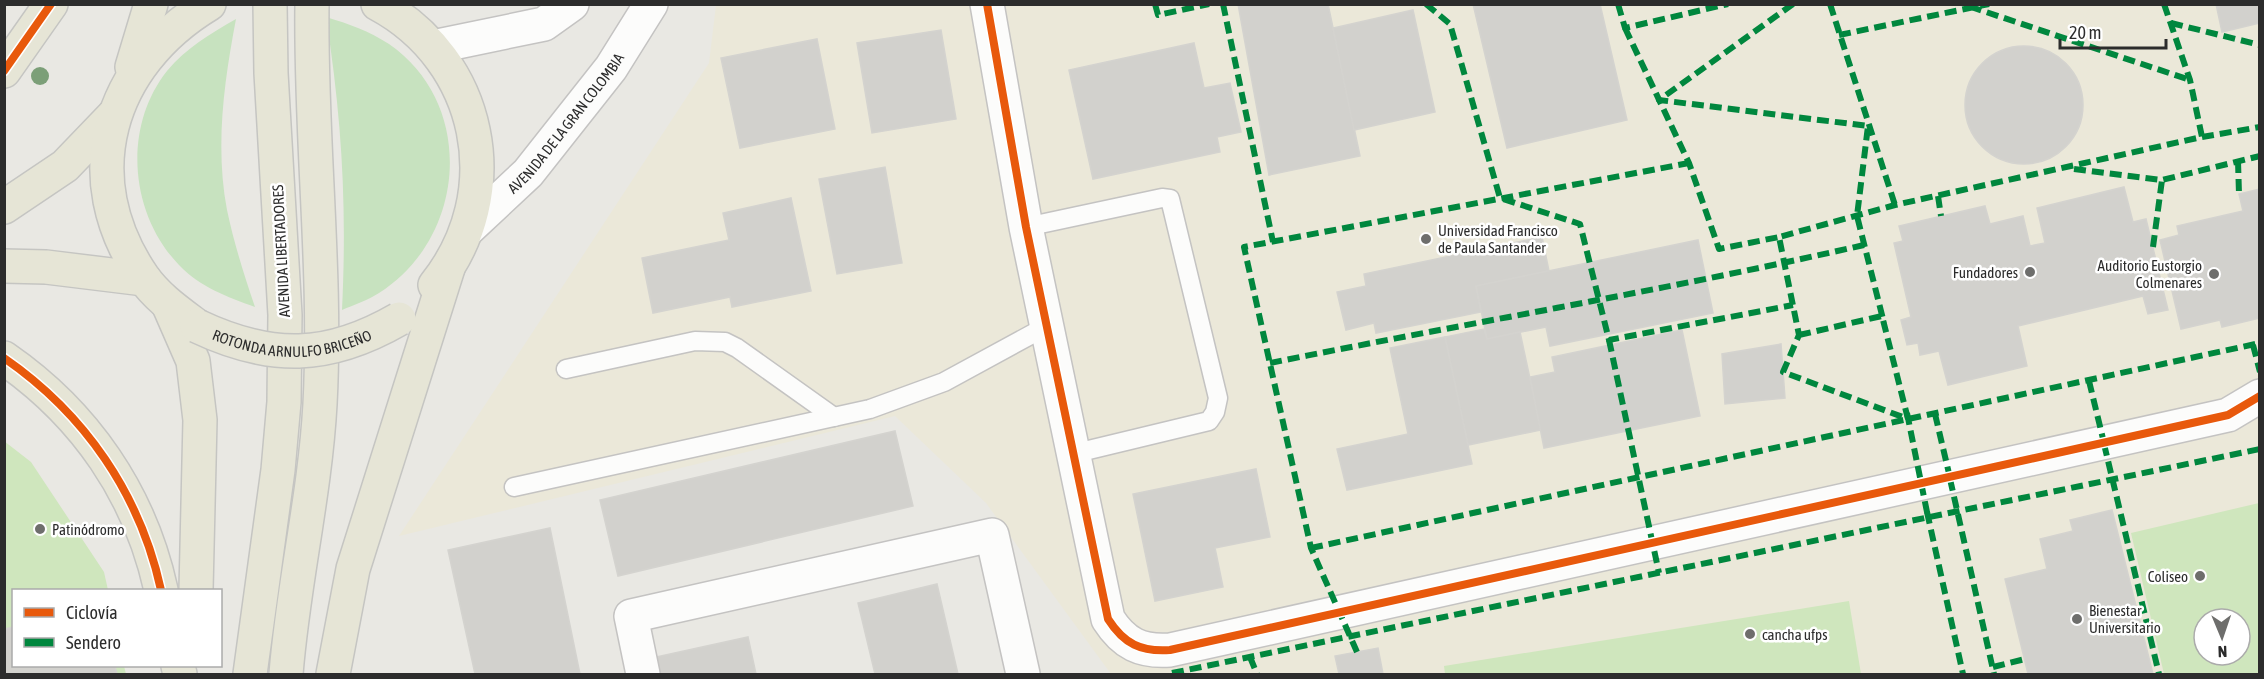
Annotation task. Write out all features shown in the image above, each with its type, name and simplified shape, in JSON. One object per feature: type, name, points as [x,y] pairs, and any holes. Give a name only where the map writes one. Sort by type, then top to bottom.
[{"type":"main road","points":[[4,71],[51,4]]},
{"type":"main road","points":[[4,207],[64,166],[121,100],[151,4]]},
{"type":"main road","name":"ROTONDA ARNULFO BRICEÑO","points":[[209,4],[180,22],[150,50],[121,100],[108,148],[107,182],[113,217],[126,249],[144,279],[168,304],[197,326],[229,341],[263,350],[299,352],[334,348],[368,337],[399,319],[426,296],[448,268],[467,230],[477,189],[477,147],[467,106],[448,68],[419,27],[379,5]]},
{"type":"main road","name":"AVENIDA LIBERTADORES","points":[[250,675],[278,470],[284,402],[285,315],[271,73],[270,4]]},
{"type":"main road","points":[[286,675],[313,476],[320,404],[322,315],[311,71],[312,4]]},
{"type":"main road","points":[[4,266],[46,267],[144,279]]},
{"type":"main road","points":[[333,675],[354,569],[387,456],[448,268]]},
{"type":"main road","points":[[168,304],[193,361],[200,420],[196,589]]},
{"type":"main road","points":[[4,358],[34,379],[72,414],[114,471],[143,529],[160,589]]},
{"type":"street","points":[[419,27],[544,24],[572,4]]},
{"type":"street","name":"AVENIDA DE LA GRAN COLOMBIA","points":[[467,230],[528,173],[611,68],[651,4]]},
{"type":"street","points":[[987,4],[1026,227],[1108,619],[1127,642],[1154,651],[1193,645],[2228,415],[2259,396]]},
{"type":"street","points":[[2228,415],[2259,422]]},
{"type":"street","points":[[643,675],[631,616],[992,535],[1023,675]]},
{"type":"lane","points":[[1026,227],[1162,198],[1170,199],[1174,206],[1218,398],[1215,412],[1209,421],[1072,454]]},
{"type":"lane","points":[[514,487],[834,417],[899,400],[944,382],[1047,326]]},
{"type":"lane","points":[[566,369],[695,341],[725,342],[834,417]]},
{"type":"shaded area","name":"Universidad Francisco de Paula Santander","points":[[716,5],[2259,5],[2259,674],[1111,674],[986,503],[895,416],[399,536],[709,63]]},
{"type":"green space","points":[[326,17],[359,28],[381,39],[417,70],[437,101],[447,135],[450,171],[444,206],[430,239],[408,269],[379,293],[342,310],[344,235],[342,163]]},
{"type":"green space","points":[[236,19],[222,114],[223,186],[230,222],[255,307],[205,285],[179,265],[163,244],[150,221],[142,196],[138,170],[138,144],[143,118],[153,94],[167,71],[190,48]]},
{"type":"green space","name":"Patinódromo","points":[[4,441],[31,462],[104,572],[108,589],[12,589],[12,667],[124,667],[126,674],[5,674]]},
{"type":"green space","name":"Coliseo","points":[[2259,503],[2259,674],[2164,674],[2131,533]]},
{"type":"green space","name":"cancha ufps","points":[[1849,601],[1861,674],[1445,674],[1444,666]]},
{"type":"building","points":[[1238,4],[1328,4],[1360,156],[1269,175]]},
{"type":"building","points":[[1473,4],[1600,4],[1627,120],[1507,148]]},
{"type":"building","points":[[2216,4],[2260,4],[2260,23],[2222,32]]},
{"type":"building","points":[[1413,10],[1435,112],[1354,130],[1333,28]]},
{"type":"building","points":[[941,30],[956,119],[872,133],[857,43]]},
{"type":"building","points":[[817,39],[835,129],[740,148],[721,58]]},
{"type":"building","points":[[1194,43],[1204,88],[1230,83],[1241,132],[1217,137],[1220,152],[1093,179],[1069,70]]},
{"type":"building","points":[[2024,46],[2047,51],[2066,63],[2078,82],[2083,105],[2078,128],[2066,147],[2047,159],[2024,164],[2001,159],[1982,147],[1970,128],[1965,105],[1970,82],[1982,63],[2001,51]]},
{"type":"building","points":[[885,167],[902,263],[837,274],[819,179]]},
{"type":"building","name":"Fundadores","points":[[2124,187],[2133,222],[2146,219],[2168,310],[2148,314],[2143,296],[2018,326],[2027,366],[1948,385],[1939,351],[1920,355],[1918,343],[1907,345],[1901,320],[1911,317],[1894,243],[1903,241],[1899,226],[1985,206],[1990,224],[2023,216],[2030,246],[2045,243],[2037,208]]},
{"type":"building","name":"Auditorio Eustorgio Colmenares","points":[[2260,189],[2260,318],[2222,327],[2220,320],[2181,329],[2160,240],[2179,235],[2177,226],[2243,211],[2239,194]]},
{"type":"building","points":[[791,198],[811,291],[732,307],[730,297],[653,313],[642,258],[729,240],[723,213]]},
{"type":"building","points":[[1542,237],[1549,271],[1476,286],[1481,312],[1376,333],[1374,323],[1346,330],[1337,292],[1366,286],[1364,274]]},
{"type":"building","points":[[1698,240],[1713,313],[1550,346],[1546,327],[1487,339],[1476,286]]},
{"type":"building","points":[[1484,329],[1487,339],[1520,332],[1541,430],[1468,445],[1445,337]]},
{"type":"building","points":[[1682,330],[1700,416],[1544,448],[1530,377],[1555,372],[1552,357]]},
{"type":"building","points":[[1445,337],[1472,464],[1347,490],[1337,449],[1408,434],[1390,348]]},
{"type":"building","points":[[1781,344],[1785,398],[1725,404],[1722,354]]},
{"type":"building","points":[[895,431],[913,506],[618,576],[600,500]]},
{"type":"building","points":[[1256,469],[1270,537],[1215,548],[1223,587],[1155,601],[1133,494]]},
{"type":"building","name":"Bienestar Universitario","points":[[2112,510],[2153,674],[2028,674],[2005,579],[2047,569],[2040,539],[2073,531],[2070,520]]},
{"type":"building","points":[[550,528],[580,674],[475,674],[448,550]]},
{"type":"building","points":[[937,584],[958,674],[875,674],[858,603]]},
{"type":"building","points":[[12,627],[12,667],[115,667],[117,674],[4,674],[4,629]]},
{"type":"building","points":[[748,637],[756,674],[660,674],[656,657]]},
{"type":"building","points":[[1378,648],[1383,674],[1339,674],[1335,656]]},
{"type":"marked path","points":[[1155,4],[1158,15],[1209,4]]},
{"type":"marked path","points":[[1223,4],[1273,242]]},
{"type":"marked path","points":[[1426,4],[1450,24],[1500,198],[1580,224],[1609,340],[1793,305]]},
{"type":"marked path","points":[[1618,4],[1625,28],[1728,4]]},
{"type":"marked path","points":[[1793,4],[1659,100],[1868,126],[1857,216],[1884,323]]},
{"type":"marked path","points":[[1830,4],[1895,205]]},
{"type":"marked path","points":[[1972,4],[1974,8],[2190,80]]},
{"type":"marked path","points":[[1839,35],[1989,4]]},
{"type":"marked path","points":[[2164,4],[2190,80],[2202,137]]},
{"type":"marked path","points":[[2171,23],[2260,45]]},
{"type":"marked path","points":[[1625,28],[1689,163],[1719,249],[1779,237]]},
{"type":"marked path","points":[[1799,335],[1882,316],[1908,419],[1783,372],[1799,335],[1779,237],[1895,205],[2202,137],[2260,127]]},
{"type":"marked path","points":[[2074,169],[2162,180],[2260,156]]},
{"type":"marked path","points":[[2238,161],[2239,194]]},
{"type":"marked path","points":[[1357,652],[1311,548],[1244,247],[1689,163]]},
{"type":"marked path","points":[[2153,247],[2162,180]]},
{"type":"marked path","points":[[1938,196],[1941,216]]},
{"type":"marked path","points":[[1270,363],[1642,292],[1864,245]]},
{"type":"marked path","points":[[1609,340],[1659,573]]},
{"type":"marked path","points":[[1311,548],[2260,343]]},
{"type":"marked path","points":[[2253,345],[2260,372]]},
{"type":"marked path","points":[[2089,381],[2105,447]]},
{"type":"marked path","points":[[1907,413],[1928,517]]},
{"type":"marked path","points":[[1935,414],[1951,482]]},
{"type":"marked path","points":[[2104,444],[2159,674]]},
{"type":"marked path","points":[[1172,673],[2260,449]]},
{"type":"marked path","points":[[1950,479],[1994,674]]},
{"type":"marked path","points":[[1927,512],[1963,674]]},
{"type":"marked path","points":[[1250,657],[1257,674]]},
{"type":"marked path","points":[[1993,667],[2025,659]]},
{"type":"cycle path","points":[[4,71],[51,4]]},
{"type":"cycle path","points":[[987,4],[1026,227],[1108,619],[1120,635],[1142,648],[1170,650],[2228,415],[2260,396]]},
{"type":"cycle path","points":[[4,358],[60,404],[105,459],[139,521],[152,555],[161,589]]},
{"type":"place","name":"Universidad Francisco de Paula Santander","points":[[1426,239]]},
{"type":"place","name":"Fundadores","points":[[2030,272]]},
{"type":"place","name":"Auditorio Eustorgio Colmenares","points":[[2214,274]]},
{"type":"place","name":"Patinódromo","points":[[40,529]]},
{"type":"place","name":"Coliseo","points":[[2200,576]]},
{"type":"place","name":"Bienestar Universitario","points":[[2077,619]]},
{"type":"place","name":"cancha ufps","points":[[1750,634]]}]
